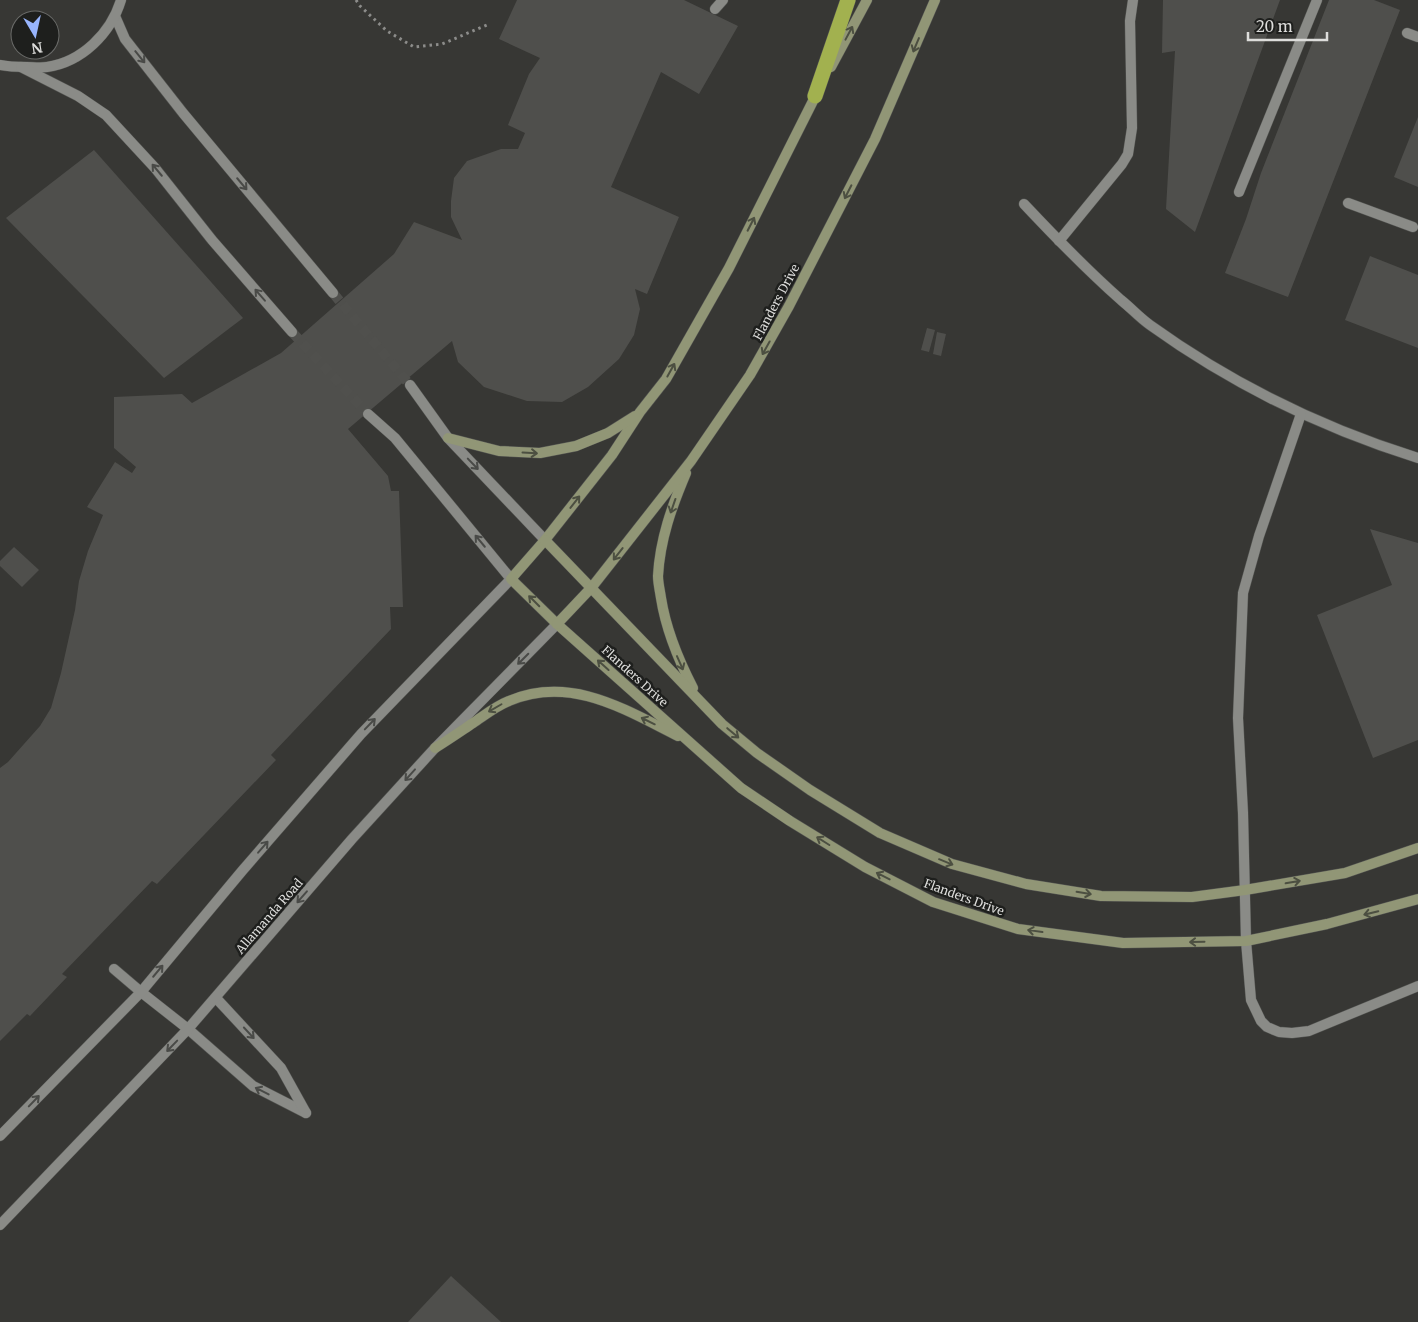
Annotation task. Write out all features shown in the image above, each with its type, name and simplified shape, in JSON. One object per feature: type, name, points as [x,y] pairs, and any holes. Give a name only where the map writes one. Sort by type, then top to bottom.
[{"type":"highway","points":[[815,96],[848,0]]},
{"type":"street","points":[[0,65],[10,67],[46,67],[64,62],[81,54],[106,30],[115,16],[121,0]]},
{"type":"street","points":[[715,9],[723,0]]},
{"type":"street","points":[[0,1136],[141,992],[361,734],[511,579],[546,540],[612,455],[640,412],[666,379],[729,268],[815,96],[867,0]]},
{"type":"street","name":"Flanders Drive","points":[[557,624],[592,587],[691,461],[750,375],[789,306],[875,139],[935,0]]},
{"type":"street","points":[[1059,241],[1122,164],[1128,154],[1132,128],[1130,21],[1133,0]]},
{"type":"street","points":[[1238,192],[1317,0]]},
{"type":"street","points":[[115,16],[125,39],[183,113],[333,293]]},
{"type":"street","points":[[1407,33],[1418,38]]},
{"type":"street","points":[[21,67],[78,96],[106,114],[156,168],[212,240],[292,332]]},
{"type":"street","points":[[1348,203],[1413,227]]},
{"type":"street","points":[[1024,204],[1097,280],[1149,324],[1240,383],[1301,414],[1388,449],[1418,458]]},
{"type":"street","points":[[410,385],[448,438],[722,724],[757,753],[810,790],[880,834],[952,864],[1026,884],[1101,896],[1192,897],[1245,890],[1345,873],[1418,848]]},
{"type":"street","points":[[448,438],[499,451],[540,454],[576,446],[600,437],[640,412]]},
{"type":"street","points":[[368,414],[395,438],[511,579]]},
{"type":"street","points":[[1301,414],[1259,536],[1244,593],[1238,718],[1243,813],[1246,941],[1251,1000],[1261,1021],[1267,1026],[1279,1032],[1292,1033],[1309,1031],[1418,986]]},
{"type":"street","points":[[691,461],[674,500],[666,525],[658,578],[664,619],[679,662],[699,699]]},
{"type":"street","name":"Flanders Drive","points":[[511,579],[557,624],[741,788],[865,867],[933,902],[1018,929],[1122,943],[1246,941],[1327,924],[1418,899]]},
{"type":"street","name":"Allamanda Road","points":[[0,1225],[188,1029],[352,839],[435,748],[557,624]]},
{"type":"street","points":[[435,748],[491,710],[508,701],[528,694],[545,691],[564,691],[591,696],[646,720],[692,744]]},
{"type":"street","points":[[114,969],[188,1029],[253,1086],[306,1113],[281,1068],[216,998]]},
{"type":"path","points":[[356,0],[387,31],[414,47],[442,44],[487,25]]},
{"type":"building","points":[[517,0],[684,0],[738,26],[699,94],[661,72],[611,187],[679,217],[647,294],[635,289],[640,309],[634,335],[619,359],[588,387],[562,402],[527,401],[484,387],[458,362],[452,341],[348,429],[388,476],[391,491],[399,491],[403,607],[390,607],[391,629],[271,755],[276,760],[157,884],[152,881],[62,974],[67,977],[30,1016],[27,1014],[0,1041],[0,768],[8,762],[40,726],[51,708],[75,610],[79,581],[88,551],[103,515],[87,507],[115,462],[132,473],[136,467],[114,448],[114,397],[182,394],[192,403],[281,353],[394,254],[414,222],[462,240],[451,217],[454,178],[467,161],[501,149],[518,149],[525,133],[508,125],[529,74],[540,58],[499,39]]},
{"type":"building","points":[[1163,0],[1280,0],[1195,232],[1166,209],[1175,51],[1162,53]]},
{"type":"building","points":[[1329,0],[1374,0],[1400,10],[1288,297],[1225,273],[1261,173]]},
{"type":"building","points":[[1418,117],[1418,187],[1394,177]]},
{"type":"building","points":[[94,150],[243,318],[164,378],[6,218]]},
{"type":"building","points":[[1370,256],[1418,275],[1418,348],[1345,320]]},
{"type":"building","points":[[927,328],[935,330],[929,352],[921,350]]},
{"type":"building","points":[[937,332],[946,334],[941,356],[933,354]]},
{"type":"building","points":[[1370,529],[1418,543],[1418,740],[1373,758],[1317,615],[1392,585]]},
{"type":"building","points":[[14,547],[39,570],[22,587],[0,566],[0,561]]},
{"type":"building","points":[[451,1276],[501,1322],[408,1322]]},
{"type":"tunnel","points":[[333,293],[410,385]]},
{"type":"tunnel","points":[[292,332],[368,414]]}]
